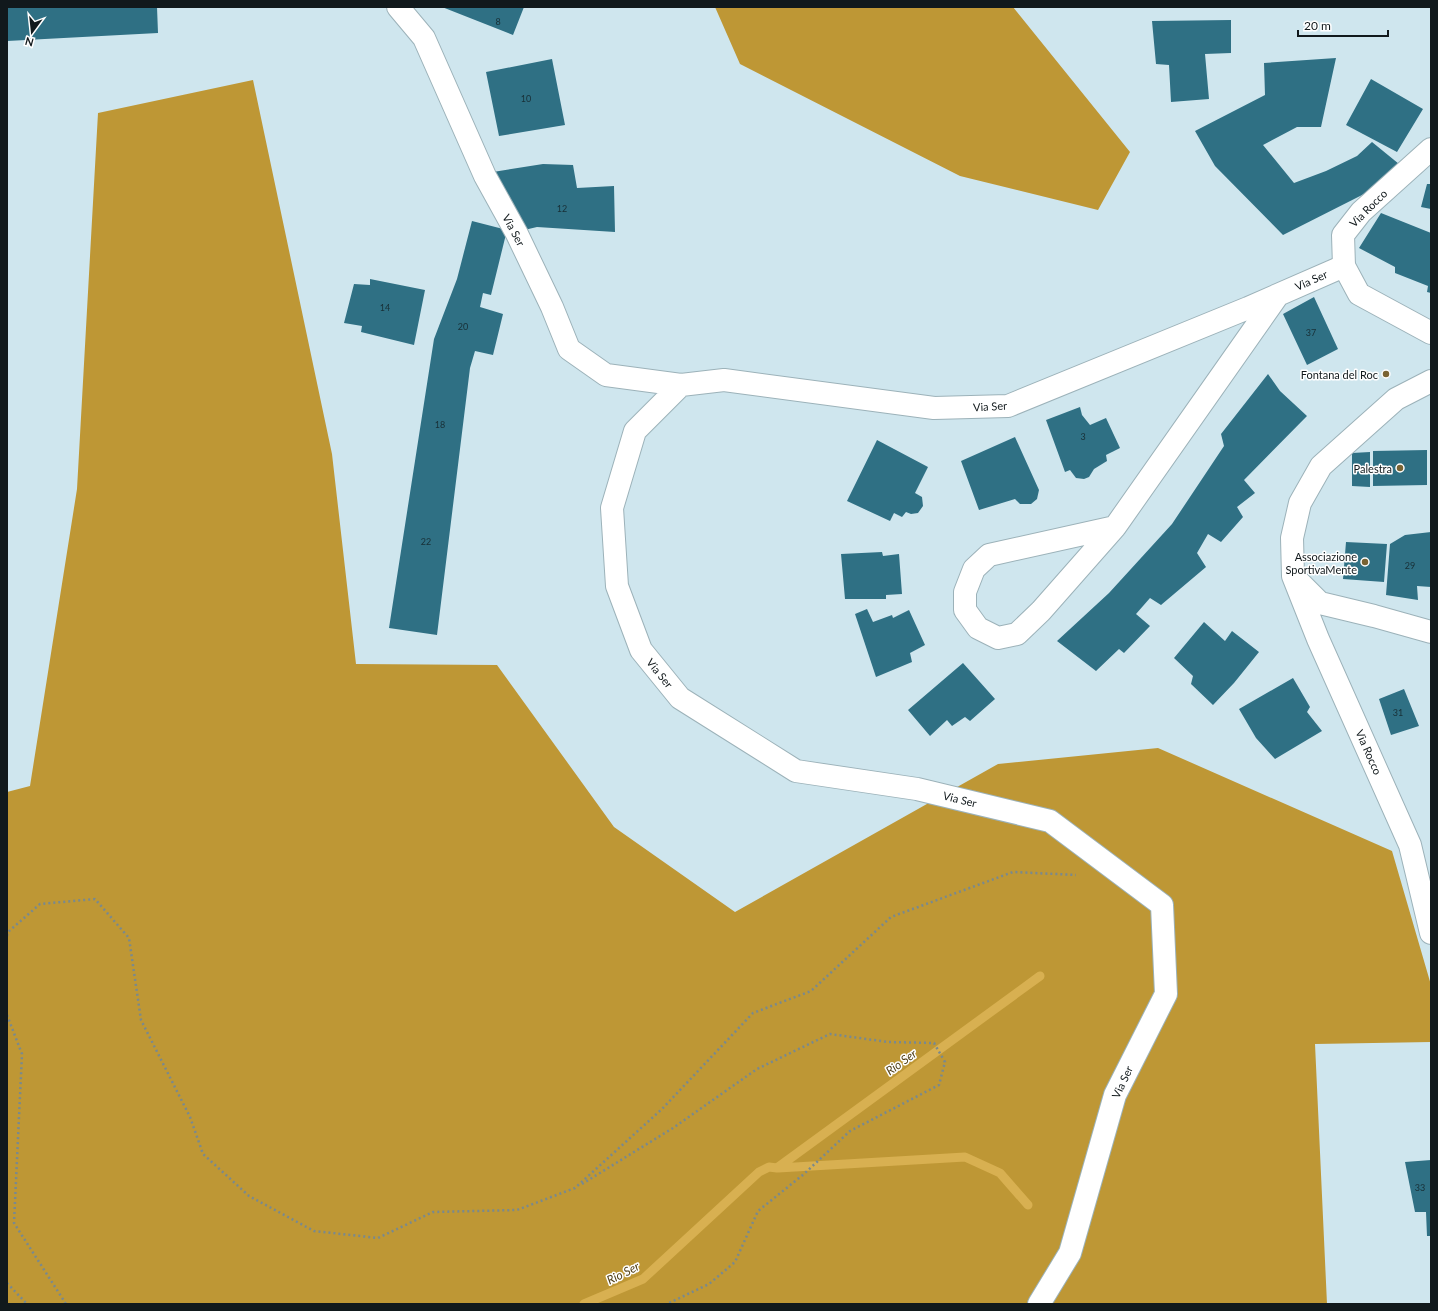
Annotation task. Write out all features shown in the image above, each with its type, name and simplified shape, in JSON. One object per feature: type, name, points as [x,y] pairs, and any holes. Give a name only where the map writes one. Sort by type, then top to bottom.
[{"type":"street","name":"Via Ser","points":[[398,7],[424,38],[485,176],[517,234],[552,307],[569,348],[606,375],[681,385],[724,380],[934,408],[1008,406],[1278,295],[1344,266]]},
{"type":"street","name":"Via Rocco","points":[[1431,150],[1361,212],[1343,235],[1344,266],[1359,294],[1431,333]]},
{"type":"street","points":[[1115,527],[989,555],[974,569],[965,592],[965,610],[978,628],[998,638],[1017,634],[1041,611],[1115,527],[1278,295]]},
{"type":"street","name":"Via Rocco","points":[[1431,381],[1396,399],[1321,466],[1300,503],[1292,538],[1294,576],[1318,639],[1410,846],[1431,933]]},
{"type":"street","name":"Via Ser","points":[[681,385],[635,431],[612,508],[617,586],[641,650],[680,698],[796,771],[917,788],[1050,821],[1162,905],[1166,994],[1115,1094],[1070,1253],[1039,1304]]},
{"type":"street","points":[[1294,576],[1320,604],[1374,616],[1431,632]]},
{"type":"path","points":[[575,1188],[662,1109],[753,1013],[811,991],[890,917],[1013,872],[1080,875]]},
{"type":"path","points":[[7,936],[8,932],[40,904],[95,899],[129,938],[141,1020],[190,1117],[203,1154],[250,1196],[314,1231],[378,1238],[433,1212],[517,1210],[575,1188],[673,1128],[757,1069],[830,1034],[888,1042],[934,1043],[945,1062],[939,1085],[850,1131],[804,1174],[758,1211],[735,1262],[709,1284],[667,1304]]},
{"type":"path","points":[[7,1015],[22,1054],[14,1223],[66,1304]]},
{"type":"path","points":[[7,1283],[27,1304]]},
{"type":"shaded area","points":[[715,7],[1013,7],[1130,152],[1098,210],[960,176],[740,64]]},
{"type":"shaded area","points":[[253,80],[332,454],[356,664],[497,665],[614,827],[735,912],[998,764],[1158,748],[1392,851],[1431,985],[1431,1042],[1315,1044],[1327,1304],[7,1304],[7,792],[30,786],[77,489],[98,113]]},
{"type":"building","points":[[7,7],[157,7],[158,33],[7,41]]},
{"type":"building","points":[[442,7],[524,7],[513,35]]},
{"type":"building","points":[[1231,20],[1231,53],[1205,54],[1209,99],[1171,102],[1169,65],[1156,64],[1152,21]]},
{"type":"building","points":[[1336,58],[1321,127],[1297,127],[1263,145],[1294,183],[1326,171],[1357,156],[1372,142],[1399,164],[1368,192],[1283,235],[1215,166],[1195,131],[1265,95],[1264,63]]},
{"type":"building","points":[[552,59],[565,125],[499,136],[486,72]]},
{"type":"building","points":[[1371,79],[1423,109],[1397,152],[1346,125]]},
{"type":"building","points":[[543,164],[573,165],[577,188],[614,186],[615,232],[537,227],[520,231],[493,172]]},
{"type":"building","points":[[1427,184],[1431,184],[1431,209],[1421,207]]},
{"type":"building","points":[[1381,213],[1431,233],[1431,293],[1427,292],[1428,286],[1395,273],[1395,267],[1359,248]]},
{"type":"building","points":[[472,221],[507,230],[491,295],[483,293],[480,307],[503,314],[493,355],[475,351],[470,368],[437,635],[389,628],[434,339],[457,279]]},
{"type":"building","points":[[370,279],[425,290],[414,345],[361,332],[362,326],[344,323],[354,284],[370,285]]},
{"type":"building","points":[[1314,297],[1338,349],[1307,365],[1283,314]]},
{"type":"building","points":[[1268,374],[1280,391],[1307,416],[1244,480],[1255,493],[1237,507],[1243,517],[1221,542],[1208,534],[1197,553],[1206,567],[1161,605],[1150,598],[1136,614],[1150,626],[1124,653],[1119,649],[1096,671],[1057,641],[1109,593],[1172,524],[1224,446],[1221,434]]},
{"type":"building","points":[[1080,407],[1082,415],[1090,425],[1106,418],[1120,448],[1106,455],[1107,461],[1094,469],[1089,477],[1084,479],[1076,478],[1070,470],[1065,472],[1046,420]]},
{"type":"building","points":[[1015,437],[1039,490],[1037,499],[1031,504],[1020,504],[1015,499],[979,510],[961,461]]},
{"type":"building","points":[[877,440],[928,467],[915,493],[922,497],[923,506],[918,513],[911,514],[906,512],[902,517],[894,513],[890,521],[847,501]]},
{"type":"building","name":"Palestra","points":[[1427,450],[1427,485],[1373,486],[1373,451]]},
{"type":"building","points":[[1370,452],[1370,487],[1352,486],[1352,453]]},
{"type":"building","points":[[1431,532],[1431,587],[1417,586],[1418,600],[1386,595],[1390,544],[1405,535]]},
{"type":"building","name":"Associazione SportivaMente","points":[[1346,542],[1387,544],[1384,582],[1343,579]]},
{"type":"building","points":[[882,552],[883,556],[899,554],[902,594],[886,595],[886,599],[845,599],[841,554]]},
{"type":"building","points":[[867,609],[873,622],[892,615],[893,618],[909,610],[925,645],[910,653],[912,662],[876,677],[855,614]]},
{"type":"building","points":[[1204,622],[1225,641],[1232,631],[1259,652],[1234,683],[1213,705],[1191,684],[1193,676],[1174,658]]},
{"type":"building","points":[[963,663],[995,699],[970,721],[965,717],[952,726],[947,720],[930,736],[908,710]]},
{"type":"building","points":[[1293,678],[1310,707],[1307,712],[1322,731],[1275,759],[1256,738],[1239,709]]},
{"type":"building","points":[[1404,689],[1419,726],[1391,735],[1379,699]]},
{"type":"building","points":[[1431,1160],[1431,1236],[1427,1236],[1426,1212],[1415,1212],[1405,1162]]},
{"type":"waterway","name":"Rio Ser","points":[[584,1304],[643,1279],[759,1172],[769,1167],[777,1168],[1040,976]]},
{"type":"waterway","name":"Rio Ser","points":[[778,1168],[965,1157],[1000,1173],[1028,1205]]},
{"type":"place","name":"Fontana del Roc","points":[[1386,374]]},
{"type":"place","name":"Palestra","points":[[1400,468]]},
{"type":"place","name":"Associazione SportivaMente","points":[[1365,562]]}]
